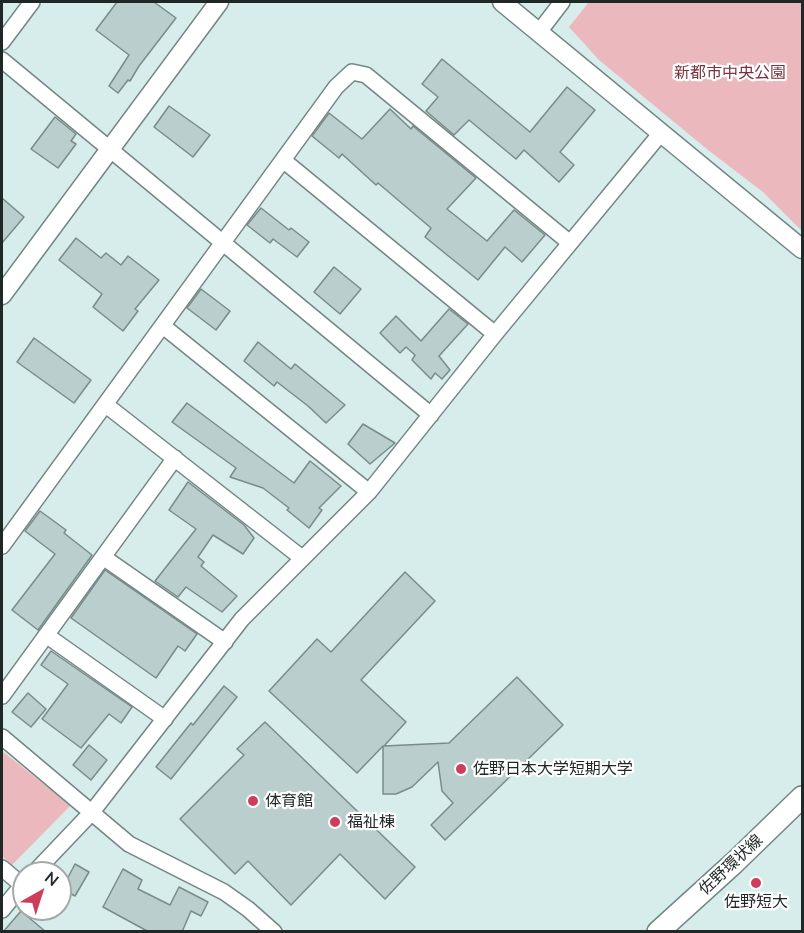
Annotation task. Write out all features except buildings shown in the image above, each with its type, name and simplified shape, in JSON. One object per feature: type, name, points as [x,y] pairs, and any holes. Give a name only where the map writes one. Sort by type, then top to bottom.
[{"type":"main road","name":"佐野環状線","points":[[658,932],[735,863],[802,797]]},
{"type":"street","points":[[2,42],[32,2]]},
{"type":"street","points":[[2,295],[219,2]]},
{"type":"street","points":[[502,2],[802,249]]},
{"type":"street","points":[[539,32],[562,2]]},
{"type":"street","points":[[2,60],[431,415]]},
{"type":"street","points":[[2,546],[336,87],[352,72],[366,75],[570,243]]},
{"type":"street","points":[[45,861],[92,812],[242,619],[369,492],[495,334],[662,133]]},
{"type":"street","points":[[283,160],[495,334]]},
{"type":"street","points":[[163,326],[369,492]]},
{"type":"street","points":[[106,405],[302,558]]},
{"type":"street","points":[[2,696],[175,458]]},
{"type":"street","points":[[103,557],[225,642]]},
{"type":"street","points":[[46,635],[165,719]]},
{"type":"street","points":[[2,737],[129,844],[224,892],[274,932]]},
{"type":"street","points":[[2,910],[12,898]]},
{"type":"green space","name":"新都市中央公園","points":[[589,2],[802,2],[802,231],[763,192],[599,60],[569,27]]},
{"type":"green space","points":[[2,751],[71,805],[16,861],[12,861],[12,865],[2,856]]},
{"type":"place","name":"佐野日本大学短期大学","points":[[461,769]]},
{"type":"place","name":"体育館","points":[[253,801]]},
{"type":"place","name":"福祉棟","points":[[335,822]]},
{"type":"place","name":"佐野短大","points":[[756,883]]}]
